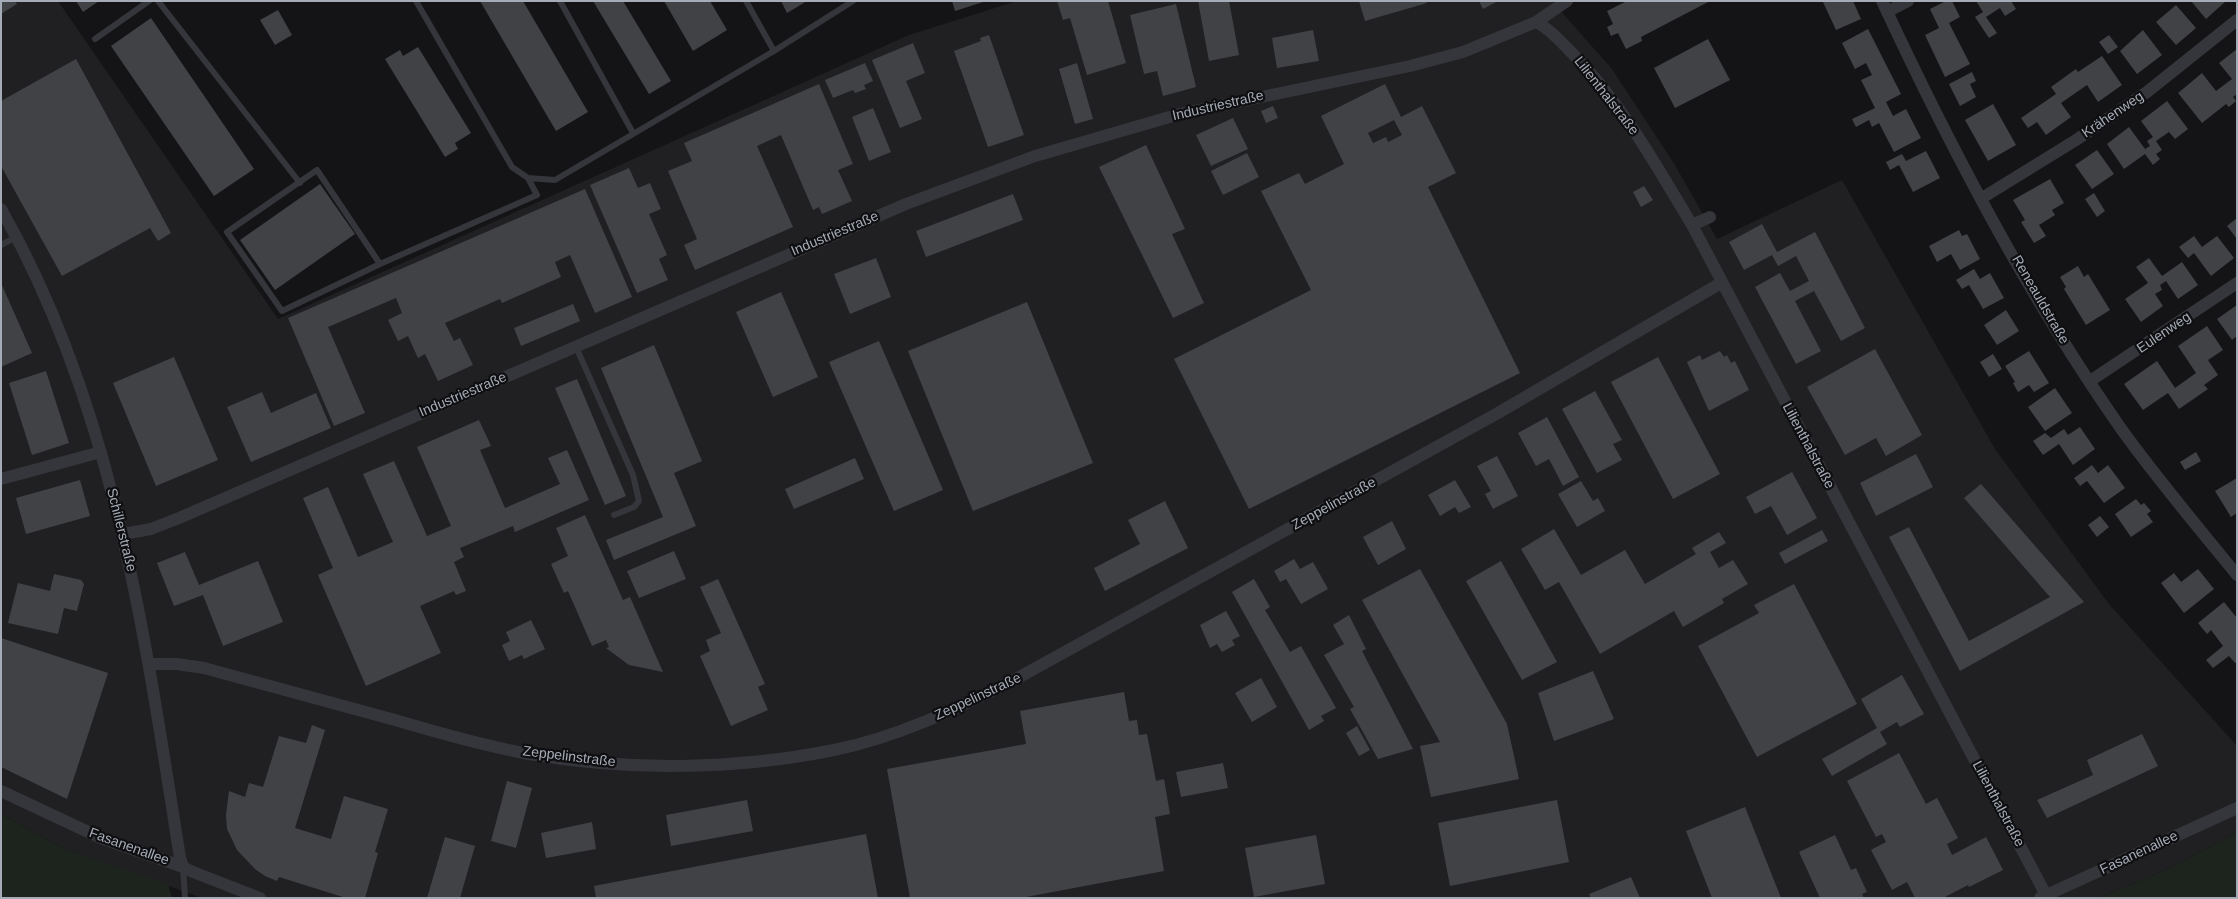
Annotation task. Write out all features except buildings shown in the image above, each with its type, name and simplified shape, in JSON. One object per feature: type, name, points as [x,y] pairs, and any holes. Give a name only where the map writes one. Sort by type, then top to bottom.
[{"type":"street","name":"Industriestraße","points":[[123,534],[151,529],[179,518],[906,204],[1035,156],[1180,114],[1430,61],[1463,52],[1536,22],[1567,1]]},
{"type":"street","points":[[1885,7],[1908,1]]},
{"type":"street","name":"Reneauldstraße","points":[[1885,7],[1944,128],[2055,328],[2134,446],[2232,562],[2237,575]]},
{"type":"street","name":"Krähenweg","points":[[1982,198],[2076,140],[2146,92],[2237,20]]},
{"type":"street","name":"Lilienthalstraße","points":[[1536,22],[1552,32],[1566,46],[1611,98],[1649,152],[1692,225],[2043,897]]},
{"type":"street","name":"Schillerstraße","points":[[1,209],[17,237],[64,342],[101,452],[123,534],[150,664],[180,858],[184,867]]},
{"type":"street","points":[[1692,225],[1710,217]]},
{"type":"street","name":"Zeppelinstraße","points":[[150,664],[178,664],[204,668],[481,744],[530,754],[584,761],[692,766],[790,757],[835,750],[894,733],[947,713],[1014,680],[1498,414],[1721,282]]},
{"type":"street","name":"Eulenweg","points":[[2090,382],[2237,283]]},
{"type":"street","points":[[1,479],[101,452]]},
{"type":"street","name":"Fasanenallee","points":[[1,792],[101,838],[184,867],[192,872],[260,898]]},
{"type":"street","name":"Fasanenallee","points":[[2043,897],[2237,808]]},
{"type":"lane","points":[[95,39],[149,1]]},
{"type":"lane","points":[[158,1],[300,183]]},
{"type":"lane","points":[[380,264],[317,170],[227,232],[282,312],[380,264],[537,195],[528,178],[512,167],[416,1]]},
{"type":"lane","points":[[560,1],[634,133]]},
{"type":"lane","points":[[746,1],[774,51]]},
{"type":"lane","points":[[528,178],[555,180],[774,51],[853,1]]},
{"type":"lane","points":[[1,245],[17,237]]},
{"type":"lane","points":[[576,346],[633,475],[639,501],[634,507],[614,515]]},
{"type":"lane","points":[[184,867],[185,898]]},
{"type":"shaded area","points":[[1,1],[58,1],[278,319],[909,35],[1017,1],[1552,1],[1612,69],[1675,165],[1717,239],[1842,180],[1995,449],[2109,604],[2237,746],[2237,832],[2170,868],[2100,898],[202,898],[63,848],[1,814]]},
{"type":"shaded area","points":[[1,814],[63,848],[168,884],[172,898],[1,898]]},
{"type":"shaded area","points":[[2237,832],[2237,898],[2100,898],[2170,868]]}]
